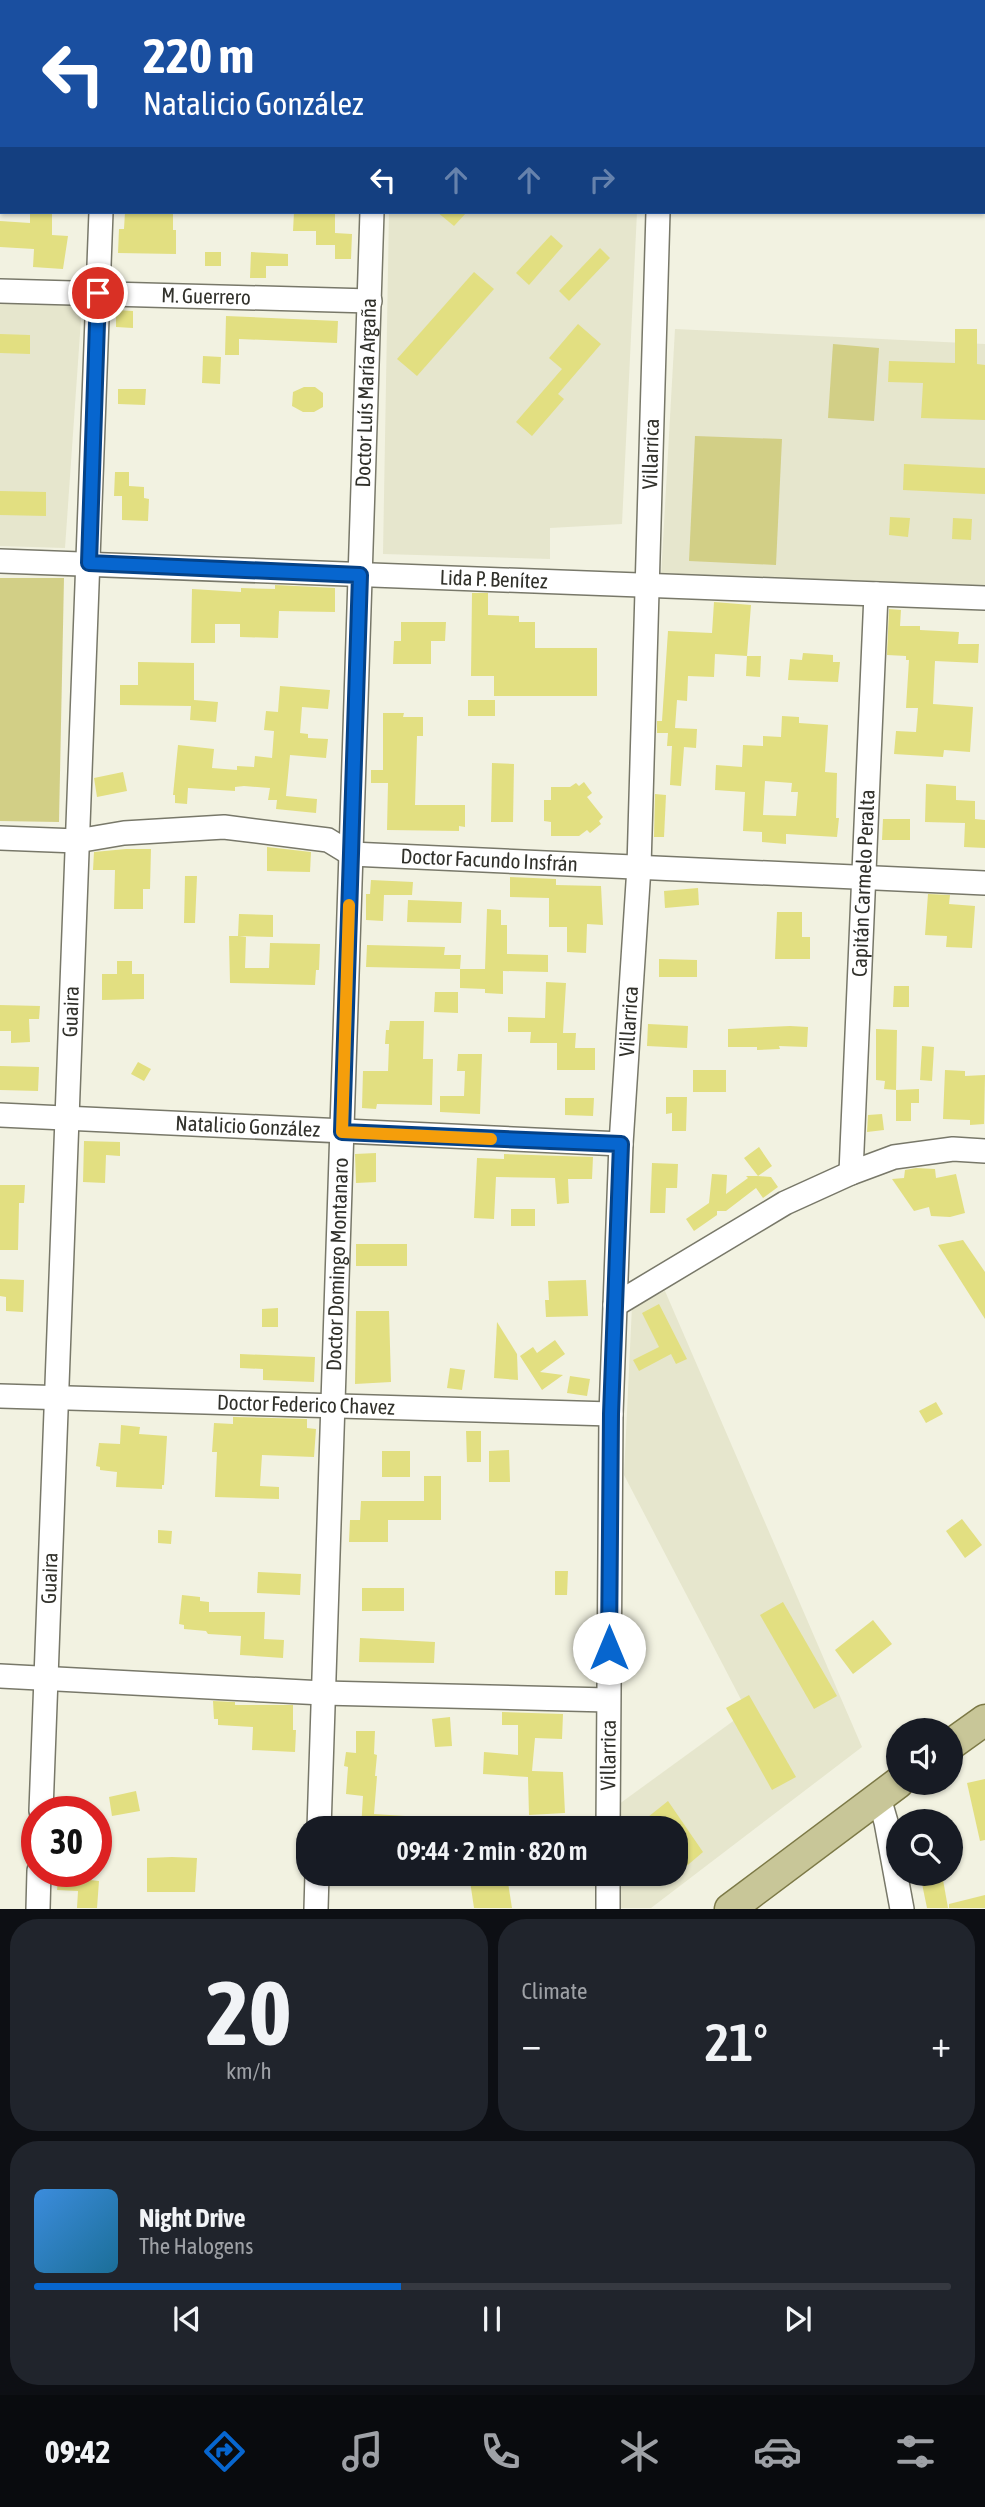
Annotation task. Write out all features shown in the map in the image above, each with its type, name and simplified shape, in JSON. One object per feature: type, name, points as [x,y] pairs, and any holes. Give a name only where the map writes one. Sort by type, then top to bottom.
[{"type":"main road","points":[[963,1736],[985,1720]]},
{"type":"main road","points":[[730,1909],[886,1793]]},
{"type":"street","name":"Guaira","points":[[42,1796],[101,214]]},
{"type":"street","name":"Doctor Luís María Argaña","points":[[360,575],[372,214]]},
{"type":"street","name":"Villarrica","points":[[608,1816],[611,1414],[621,1144],[639,867],[658,214]]},
{"type":"street","name":"M. Guerrero","points":[[0,291],[370,301]]},
{"type":"street","name":"Lida P. Benítez","points":[[0,561],[985,598]]},
{"type":"street","name":"Doctor Domingo Montanaro","points":[[319,1816],[360,575]]},
{"type":"street","name":"Capitán Carmelo Peralta","points":[[851,1173],[876,594]]},
{"type":"street","name":"Doctor Facundo Insfrán","points":[[0,838],[77,841],[124,833],[224,827],[328,839],[351,854],[985,883]]},
{"type":"street","name":"Natalicio González","points":[[0,1115],[621,1144]]},
{"type":"street","points":[[615,1306],[785,1203],[851,1173],[894,1157],[953,1149],[985,1151]]},
{"type":"street","name":"Doctor Federico Chavez","points":[[0,1396],[611,1414]]},
{"type":"street","points":[[0,1676],[323,1693],[608,1700]]},
{"type":"street","points":[[889,1795],[886,1822],[902,1909]]},
{"type":"street","points":[[316,1909],[317,1886]]},
{"type":"street","points":[[608,1886],[608,1909]]},
{"type":"street","points":[[38,1909],[39,1887]]},
{"type":"shaded area","points":[[389,214],[637,214],[622,524],[550,528],[550,559],[383,554]]},
{"type":"shaded area","points":[[0,303],[82,305],[65,548],[0,546]]},
{"type":"shaded area","points":[[675,329],[985,344],[985,586],[661,577]]},
{"type":"shaded area","points":[[833,344],[879,348],[874,421],[828,418]]},
{"type":"shaded area","points":[[695,436],[782,439],[776,565],[689,561]]},
{"type":"shaded area","points":[[0,578],[64,578],[59,822],[0,821]]},
{"type":"shaded area","points":[[665,1291],[862,1747],[688,1880],[688,1816],[615,1816],[615,1807],[747,1711],[624,1475],[632,1306]]},
{"type":"shaded area","points":[[617,1886],[680,1886],[651,1908],[618,1908]]},
{"type":"building","points":[[30,214],[52,214],[52,235],[68,236],[63,269],[33,267],[34,249],[0,247],[0,221],[30,223]]},
{"type":"building","points":[[125,214],[173,214],[176,254],[118,253],[119,229],[124,229]]},
{"type":"building","points":[[294,214],[335,214],[335,233],[352,234],[351,259],[335,259],[335,245],[316,245],[316,231],[293,231]]},
{"type":"building","points":[[439,214],[465,214],[454,226]]},
{"type":"building","points":[[551,235],[563,246],[529,285],[516,273]]},
{"type":"building","points":[[600,248],[610,258],[569,301],[559,291]]},
{"type":"building","points":[[205,252],[221,252],[221,266],[205,266]]},
{"type":"building","points":[[251,252],[288,254],[288,266],[266,266],[266,278],[250,278]]},
{"type":"building","points":[[474,272],[494,289],[417,376],[397,359]]},
{"type":"building","points":[[116,310],[133,311],[133,328],[116,327]]},
{"type":"building","points":[[226,316],[338,321],[337,343],[239,339],[239,355],[225,355]]},
{"type":"building","points":[[578,324],[601,344],[558,394],[564,399],[532,436],[516,422],[562,369],[549,358]]},
{"type":"building","points":[[955,329],[977,329],[977,364],[985,365],[985,420],[921,418],[923,383],[888,382],[889,361],[955,363]]},
{"type":"building","points":[[0,334],[30,335],[30,354],[0,353]]},
{"type":"building","points":[[203,356],[221,357],[220,384],[202,383]]},
{"type":"building","points":[[304,387],[315,387],[323,393],[323,407],[314,412],[303,412],[292,406],[293,392]]},
{"type":"building","points":[[118,389],[146,389],[145,405],[118,404]]},
{"type":"building","points":[[904,464],[985,468],[985,494],[903,490]]},
{"type":"building","points":[[115,472],[129,472],[129,486],[144,487],[144,498],[149,499],[148,521],[122,520],[122,496],[114,496]]},
{"type":"building","points":[[0,491],[46,492],[46,516],[0,515]]},
{"type":"building","points":[[890,517],[910,518],[908,537],[889,535]]},
{"type":"building","points":[[953,518],[972,519],[971,540],[952,539]]},
{"type":"building","points":[[275,585],[335,588],[335,612],[279,611],[278,638],[240,637],[240,624],[215,624],[215,643],[191,643],[192,589],[241,592],[241,588],[275,589]]},
{"type":"building","points":[[472,593],[488,593],[488,615],[519,616],[519,622],[535,622],[535,648],[597,648],[597,696],[494,696],[494,676],[471,676]]},
{"type":"building","points":[[714,602],[751,605],[747,656],[715,654],[714,677],[688,676],[687,701],[677,700],[675,728],[697,729],[696,748],[684,747],[681,786],[670,785],[672,746],[667,746],[668,733],[657,733],[657,721],[662,721],[668,631],[712,633]]},
{"type":"building","points":[[889,609],[901,610],[900,626],[959,632],[958,644],[979,644],[978,663],[935,661],[933,704],[973,707],[970,752],[944,750],[943,757],[894,754],[896,731],[916,732],[918,708],[906,708],[909,660],[906,660],[906,656],[887,655]]},
{"type":"building","points":[[401,622],[446,622],[445,641],[431,641],[431,664],[393,664],[394,641],[401,641]]},
{"type":"building","points":[[803,653],[833,655],[833,662],[840,662],[838,682],[788,680],[790,659],[802,660]]},
{"type":"building","points":[[747,656],[761,656],[760,677],[746,676]]},
{"type":"building","points":[[138,662],[194,663],[194,700],[218,702],[216,722],[190,720],[191,706],[120,705],[120,685],[138,685]]},
{"type":"building","points":[[280,686],[330,690],[328,709],[302,707],[300,733],[308,734],[308,738],[328,739],[326,758],[290,755],[286,796],[317,799],[316,813],[276,809],[277,800],[268,800],[270,788],[244,786],[235,787],[235,791],[188,788],[187,804],[175,803],[173,795],[178,745],[214,749],[212,768],[237,770],[237,766],[254,767],[255,756],[272,758],[274,731],[264,730],[266,711],[278,712]]},
{"type":"building","points":[[468,700],[495,700],[495,716],[468,716]]},
{"type":"building","points":[[383,713],[423,717],[423,736],[417,736],[415,805],[465,805],[465,827],[459,826],[459,831],[387,830],[388,783],[371,783],[371,770],[383,770]]},
{"type":"building","points":[[782,716],[799,717],[799,723],[828,725],[825,772],[837,773],[837,837],[786,834],[786,844],[762,842],[762,832],[743,831],[745,792],[715,790],[716,765],[742,767],[743,745],[763,746],[763,736],[781,737]],"holes":[[[765,781],[792,783],[791,792],[798,792],[796,816],[763,815]]]},
{"type":"building","points":[[492,763],[514,764],[513,822],[491,822]]},
{"type":"building","points":[[123,772],[127,791],[97,797],[94,778]]},
{"type":"building","points":[[584,782],[592,793],[587,797],[603,817],[599,821],[601,824],[590,833],[587,830],[579,836],[551,836],[551,822],[544,821],[544,800],[551,800],[551,787],[570,787],[576,783],[579,786]]},
{"type":"building","points":[[926,784],[956,786],[956,800],[975,801],[975,819],[985,820],[985,848],[964,847],[965,823],[925,822]]},
{"type":"building","points":[[655,794],[666,795],[664,837],[654,837]]},
{"type":"building","points":[[883,819],[910,819],[910,840],[882,840]]},
{"type":"building","points":[[267,847],[311,852],[310,872],[267,871]]},
{"type":"building","points":[[151,849],[150,889],[143,889],[143,909],[114,909],[115,870],[93,870],[94,852]]},
{"type":"building","points":[[185,876],[197,876],[195,923],[184,923]]},
{"type":"building","points":[[510,877],[556,879],[556,885],[601,886],[603,925],[587,924],[586,953],[567,952],[567,927],[549,927],[549,898],[510,897]]},
{"type":"building","points":[[371,880],[413,882],[412,895],[384,895],[383,921],[366,920],[366,894],[370,894]]},
{"type":"building","points":[[698,888],[699,905],[665,908],[664,891]]},
{"type":"building","points":[[928,894],[950,895],[949,904],[975,906],[972,948],[946,947],[947,936],[925,935]]},
{"type":"building","points":[[408,900],[462,902],[461,923],[407,922]]},
{"type":"building","points":[[487,909],[501,910],[501,925],[507,925],[507,954],[548,955],[548,972],[503,971],[503,994],[485,993],[485,989],[460,988],[460,969],[485,969]]},
{"type":"building","points":[[777,912],[802,912],[802,937],[810,937],[810,959],[775,959]]},
{"type":"building","points":[[239,914],[273,915],[273,937],[239,936],[246,937],[245,968],[269,968],[270,943],[320,944],[319,970],[316,970],[315,985],[230,983],[229,936],[238,936]]},
{"type":"building","points":[[367,945],[445,947],[444,955],[461,955],[460,969],[366,967]]},
{"type":"building","points":[[659,959],[697,960],[697,977],[659,977]]},
{"type":"building","points":[[117,961],[132,961],[132,974],[144,974],[144,999],[102,1000],[102,974],[117,974]]},
{"type":"building","points":[[546,982],[566,983],[563,1033],[576,1033],[575,1048],[595,1048],[595,1070],[557,1070],[557,1043],[530,1043],[531,1032],[508,1032],[508,1017],[545,1018]]},
{"type":"building","points":[[894,986],[909,986],[909,1007],[893,1007]]},
{"type":"building","points":[[435,992],[458,992],[458,1013],[434,1012]]},
{"type":"building","points":[[0,1005],[40,1006],[39,1019],[29,1019],[30,1042],[11,1043],[11,1031],[0,1031]]},
{"type":"building","points":[[390,1021],[424,1021],[423,1059],[433,1059],[432,1105],[377,1104],[376,1109],[362,1108],[363,1071],[388,1071],[389,1044],[385,1044]]},
{"type":"building","points":[[648,1024],[688,1026],[687,1048],[647,1046]]},
{"type":"building","points":[[808,1027],[807,1047],[779,1046],[780,1049],[757,1050],[757,1047],[728,1047],[728,1029]]},
{"type":"building","points":[[876,1029],[897,1030],[896,1090],[884,1089],[885,1081],[876,1080]]},
{"type":"building","points":[[922,1046],[934,1047],[932,1081],[920,1080]]},
{"type":"building","points":[[458,1054],[482,1054],[480,1114],[440,1112],[440,1096],[464,1096],[465,1071],[457,1071]]},
{"type":"building","points":[[138,1062],[151,1069],[144,1081],[131,1074]]},
{"type":"building","points":[[0,1066],[39,1067],[38,1091],[0,1090]]},
{"type":"building","points":[[693,1070],[726,1070],[726,1092],[693,1092]]},
{"type":"building","points":[[945,1070],[965,1071],[965,1076],[985,1075],[984,1124],[970,1125],[970,1120],[943,1119]]},
{"type":"building","points":[[919,1089],[919,1103],[911,1103],[911,1121],[896,1121],[896,1090]]},
{"type":"building","points":[[666,1097],[687,1097],[686,1131],[672,1131],[672,1113],[666,1114]]},
{"type":"building","points":[[565,1098],[594,1098],[593,1116],[565,1115]]},
{"type":"building","points":[[882,1114],[884,1130],[867,1132],[868,1115]]},
{"type":"building","points":[[84,1141],[120,1142],[120,1156],[106,1155],[105,1183],[83,1182]]},
{"type":"building","points":[[759,1147],[772,1166],[758,1176],[744,1158]]},
{"type":"building","points":[[376,1153],[376,1182],[356,1183],[355,1154]]},
{"type":"building","points":[[504,1154],[593,1157],[592,1179],[568,1179],[569,1203],[557,1204],[555,1178],[496,1177],[494,1219],[474,1218],[477,1158],[504,1159]]},
{"type":"building","points":[[652,1163],[678,1164],[677,1188],[666,1188],[665,1213],[650,1213]]},
{"type":"building","points":[[935,1169],[936,1178],[956,1174],[965,1213],[950,1217],[931,1216],[929,1207],[914,1211],[892,1179],[904,1178],[905,1170]]},
{"type":"building","points":[[712,1174],[727,1175],[726,1194],[748,1178],[746,1176],[771,1177],[778,1187],[763,1198],[756,1188],[726,1211],[717,1211],[717,1215],[694,1231],[686,1219],[709,1203]]},
{"type":"building","points":[[0,1185],[25,1185],[24,1203],[19,1203],[18,1250],[0,1250]]},
{"type":"building","points":[[511,1209],[535,1209],[535,1226],[511,1226]]},
{"type":"building","points":[[963,1240],[985,1272],[985,1319],[938,1245]]},
{"type":"building","points":[[356,1244],[407,1244],[407,1266],[356,1266]]},
{"type":"building","points":[[0,1279],[24,1280],[23,1312],[6,1311],[6,1297],[0,1296]]},
{"type":"building","points":[[586,1280],[588,1316],[546,1317],[548,1281]]},
{"type":"building","points":[[659,1304],[687,1359],[676,1364],[671,1354],[639,1371],[633,1360],[659,1347],[642,1313]]},
{"type":"building","points":[[278,1308],[278,1327],[262,1327],[262,1309]]},
{"type":"building","points":[[356,1311],[389,1311],[391,1382],[355,1384]]},
{"type":"building","points":[[497,1322],[517,1354],[518,1380],[494,1378]]},
{"type":"building","points":[[555,1340],[565,1354],[540,1372],[563,1375],[542,1390],[520,1356],[533,1347],[537,1353]]},
{"type":"building","points":[[240,1354],[315,1357],[314,1382],[263,1380],[263,1369],[240,1368]]},
{"type":"building","points":[[450,1368],[465,1370],[462,1390],[447,1388]]},
{"type":"building","points":[[570,1376],[590,1379],[587,1396],[567,1393]]},
{"type":"building","points":[[936,1402],[943,1414],[926,1423],[919,1411]]},
{"type":"building","points":[[233,1417],[307,1419],[307,1428],[316,1429],[314,1457],[262,1455],[260,1486],[279,1487],[279,1499],[215,1497],[217,1452],[212,1452],[214,1423],[233,1424]]},
{"type":"building","points":[[121,1425],[140,1427],[139,1434],[167,1436],[162,1489],[116,1487],[117,1472],[100,1470],[100,1467],[96,1466],[99,1443],[120,1444]]},
{"type":"building","points":[[466,1431],[481,1431],[481,1462],[467,1462]]},
{"type":"building","points":[[509,1450],[510,1482],[489,1482],[489,1451]]},
{"type":"building","points":[[382,1451],[410,1451],[410,1477],[382,1477]]},
{"type":"building","points":[[424,1476],[441,1476],[441,1520],[388,1520],[388,1542],[349,1542],[350,1520],[360,1520],[361,1501],[424,1501]]},
{"type":"building","points":[[962,1519],[982,1545],[965,1558],[946,1531]]},
{"type":"building","points":[[158,1530],[172,1531],[171,1544],[158,1543]]},
{"type":"building","points":[[555,1571],[568,1571],[567,1595],[555,1595]]},
{"type":"building","points":[[258,1572],[301,1574],[300,1595],[257,1593]]},
{"type":"building","points":[[362,1588],[404,1588],[404,1611],[362,1611]]},
{"type":"building","points":[[182,1595],[200,1597],[200,1601],[209,1602],[209,1612],[265,1612],[264,1639],[284,1640],[283,1658],[240,1655],[241,1636],[184,1629],[184,1625],[179,1624]]},
{"type":"building","points":[[783,1602],[837,1696],[814,1709],[760,1615]]},
{"type":"building","points":[[873,1620],[892,1644],[853,1674],[835,1650]]},
{"type":"building","points":[[360,1638],[435,1642],[434,1663],[359,1662]]},
{"type":"building","points":[[749,1695],[796,1777],[772,1790],[726,1708]]},
{"type":"building","points":[[213,1701],[235,1702],[235,1705],[293,1705],[295,1752],[252,1750],[253,1727],[218,1725],[218,1719],[214,1719]]},
{"type":"building","points":[[502,1712],[563,1714],[562,1739],[535,1738],[532,1771],[563,1772],[565,1813],[529,1815],[528,1777],[483,1774],[484,1752],[518,1755],[518,1725],[502,1725]]},
{"type":"building","points":[[450,1717],[452,1746],[435,1747],[432,1719]]},
{"type":"building","points":[[356,1731],[375,1731],[377,1776],[374,1814],[405,1816],[362,1816],[363,1796],[346,1794],[346,1752],[356,1753]]},
{"type":"building","points":[[985,1779],[985,1840],[980,1841],[967,1783]]},
{"type":"building","points":[[136,1791],[140,1811],[112,1816],[112,1796]]},
{"type":"building","points":[[668,1801],[678,1816],[649,1816]]},
{"type":"building","points":[[688,1830],[703,1852],[688,1865]]},
{"type":"building","points":[[147,1858],[197,1858],[195,1892],[147,1892]]},
{"type":"building","points":[[471,1886],[509,1886],[512,1908],[474,1908]]},
{"type":"building","points":[[922,1886],[944,1886],[948,1908],[927,1908]]},
{"type":"building","points":[[57,1887],[99,1887],[97,1908],[77,1908],[78,1891],[57,1890]]},
{"type":"building","points":[[985,1895],[985,1908],[949,1908],[949,1904]]},
{"type":"slow traffic","points":[[349,905],[342,1132],[491,1139]]},
{"type":"route","points":[[98,293],[89,563],[360,575],[342,1132],[621,1144],[611,1414],[609,1648]]}]
